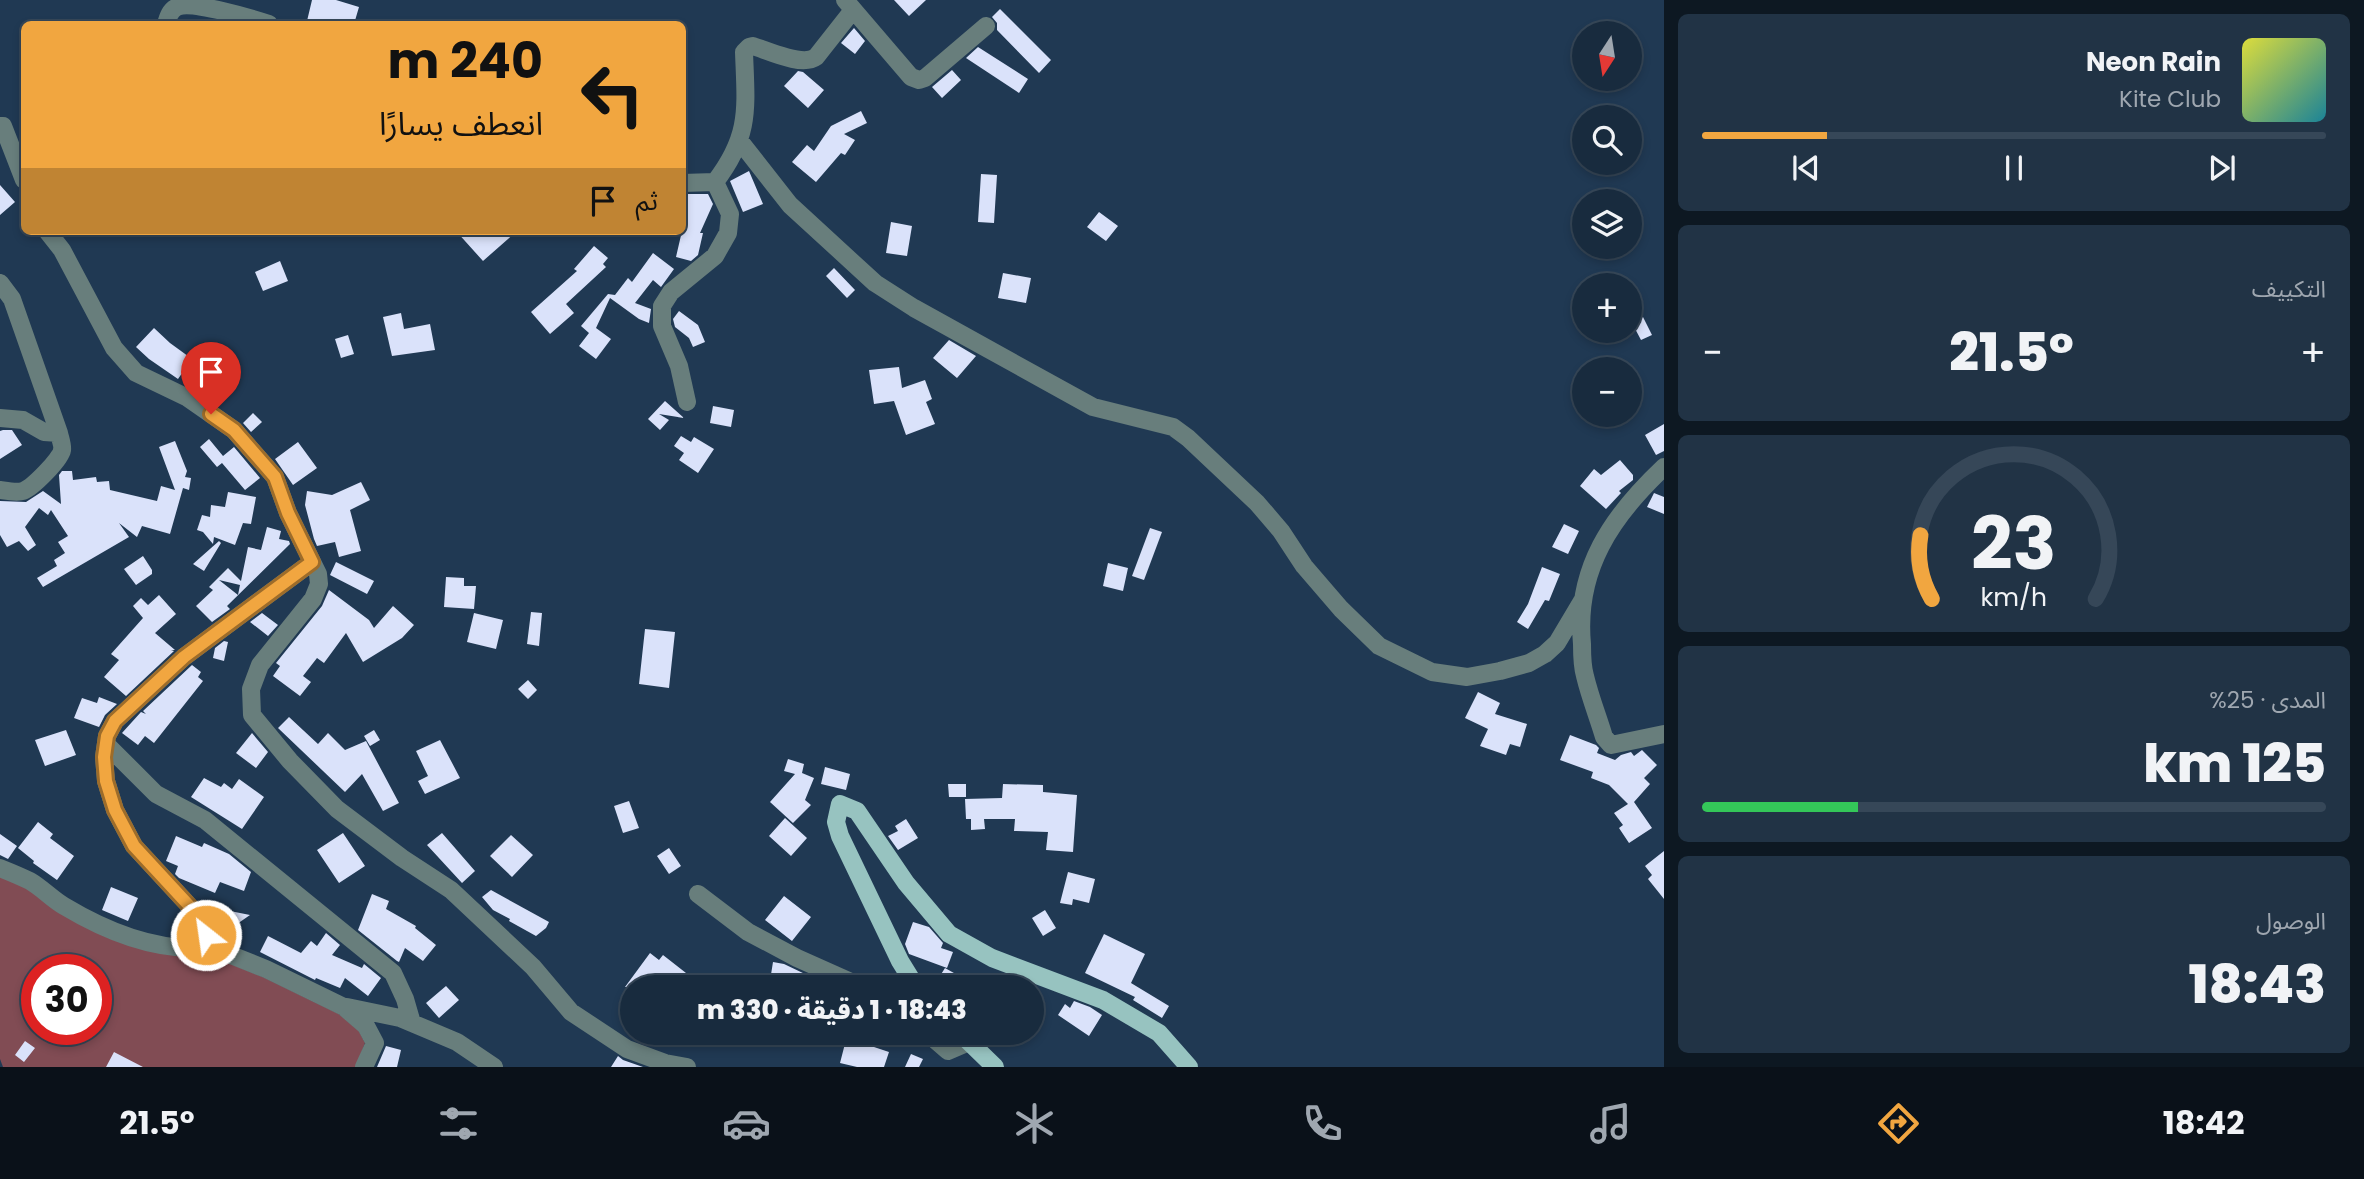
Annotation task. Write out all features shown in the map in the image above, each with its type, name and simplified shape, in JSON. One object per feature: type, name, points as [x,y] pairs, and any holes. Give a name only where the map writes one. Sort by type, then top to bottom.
[{"type":"main road","points":[[909,975],[840,836],[836,822],[840,804],[856,811],[906,883],[949,934],[992,958],[1037,975]]},
{"type":"main road","points":[[1044,978],[1104,1000],[1159,1034],[1189,1067]]},
{"type":"main road","points":[[972,1045],[995,1067]]},
{"type":"street","points":[[167,21],[169,14],[178,6],[196,5],[258,21]]},
{"type":"street","points":[[715,182],[740,140],[747,106],[744,52],[748,47],[810,61],[816,57],[849,5],[911,77],[919,80],[925,78],[986,26]]},
{"type":"street","points":[[0,126],[3,127],[21,172]]},
{"type":"street","points":[[740,140],[790,205],[875,283],[914,308],[1093,407],[1173,427],[1188,438],[1257,503],[1281,531],[1304,566],[1379,646],[1432,672],[1467,677],[1500,671],[1529,663],[1545,654],[1557,643],[1582,601]]},
{"type":"street","points":[[686,183],[715,182]]},
{"type":"street","points":[[687,402],[679,366],[662,326],[662,306],[671,292],[715,256],[728,233],[730,214],[715,182]]},
{"type":"street","points":[[50,235],[62,250],[114,348],[136,373],[188,398],[234,430],[275,477],[288,513],[318,574],[319,584],[302,614],[285,631],[260,665],[251,690],[252,715],[290,761],[337,809],[402,858],[451,890],[533,967],[571,1012],[627,1049],[665,1063],[687,1067]]},
{"type":"street","points":[[0,283],[12,299],[59,433],[62,451],[55,465],[42,474],[35,484],[22,492],[0,490]]},
{"type":"street","points":[[0,418],[23,420],[44,432],[59,433]]},
{"type":"street","points":[[1664,467],[1623,508],[1610,529],[1586,578],[1580,630],[1584,674],[1604,737],[1611,745],[1664,734]]},
{"type":"street","points":[[0,868],[31,882],[63,905],[113,932],[151,943],[196,948],[206,935],[206,924],[134,846],[115,810],[106,781],[107,736],[115,721],[184,657],[312,562]]},
{"type":"street","points":[[106,744],[156,794],[205,820],[393,973],[412,1023]]},
{"type":"street","points":[[698,894],[748,932],[835,975]]},
{"type":"street","points":[[201,943],[344,1007],[400,1018],[457,1042],[494,1067]]},
{"type":"street","points":[[344,1007],[366,1026],[374,1043],[364,1067]]},
{"type":"street","points":[[941,1045],[948,1051],[955,1045]]},
{"type":"shaded area","points":[[0,876],[27,888],[59,912],[202,952],[263,977],[339,1014],[359,1031],[365,1043],[356,1067],[3,1067],[0,1059]]},
{"type":"building","points":[[312,0],[336,0],[359,7],[355,21],[307,21]]},
{"type":"building","points":[[894,0],[926,0],[909,16]]},
{"type":"building","points":[[1000,9],[1051,60],[1039,73],[997,30],[997,23],[992,17]]},
{"type":"building","points":[[854,28],[865,41],[855,54],[841,43]]},
{"type":"building","points":[[978,47],[1028,79],[1019,93],[966,58]]},
{"type":"building","points":[[952,70],[961,80],[942,98],[932,87]]},
{"type":"building","points":[[798,71],[803,72],[824,90],[808,108],[784,86]]},
{"type":"building","points":[[861,111],[867,123],[844,134],[855,140],[845,155],[841,153],[816,182],[792,162],[807,145],[814,151],[831,126]]},
{"type":"building","points":[[749,171],[763,204],[743,212],[730,181]]},
{"type":"building","points":[[981,174],[997,175],[994,223],[978,222]]},
{"type":"building","points":[[0,185],[15,202],[0,215]]},
{"type":"building","points":[[686,194],[708,194],[713,204],[700,233],[703,233],[698,255],[691,261],[676,257],[681,235],[686,235]]},
{"type":"building","points":[[1099,212],[1118,226],[1106,241],[1087,227]]},
{"type":"building","points":[[891,222],[912,226],[907,256],[886,253]]},
{"type":"building","points":[[460,235],[512,235],[483,261]]},
{"type":"building","points":[[594,246],[608,258],[603,264],[606,267],[566,304],[574,313],[550,334],[531,312],[577,271],[574,269]]},
{"type":"building","points":[[653,253],[674,269],[661,287],[653,280],[635,303],[651,309],[649,323],[610,298],[596,328],[611,339],[596,359],[579,346],[589,333],[581,326],[608,294],[615,295],[628,278],[632,282]]},
{"type":"building","points":[[280,261],[288,281],[263,291],[255,272]]},
{"type":"building","points":[[834,268],[855,290],[847,298],[826,276]]},
{"type":"building","points":[[1003,273],[1031,278],[1026,303],[998,298]]},
{"type":"building","points":[[679,311],[698,325],[705,342],[693,347],[689,338],[675,327],[673,319]]},
{"type":"building","points":[[401,313],[404,329],[430,324],[435,350],[392,356],[383,317]]},
{"type":"building","points":[[1642,318],[1652,335],[1642,340]]},
{"type":"building","points":[[154,328],[192,359],[178,379],[136,347]]},
{"type":"building","points":[[348,335],[354,354],[341,358],[335,339]]},
{"type":"building","points":[[949,340],[976,356],[957,378],[933,358]]},
{"type":"building","points":[[899,367],[902,388],[925,380],[932,399],[926,402],[935,424],[906,435],[894,401],[874,404],[869,370]]},
{"type":"building","points":[[665,401],[684,418],[659,414],[669,420],[660,430],[648,419]]},
{"type":"building","points":[[713,406],[734,410],[731,427],[710,423]]},
{"type":"building","points":[[253,413],[262,422],[251,432],[243,423]]},
{"type":"building","points":[[1664,424],[1664,451],[1656,455],[1645,435]]},
{"type":"building","points":[[12,430],[22,445],[0,459],[0,431]]},
{"type":"building","points":[[681,436],[691,442],[694,437],[714,449],[698,473],[679,460],[684,453],[674,446]]},
{"type":"building","points":[[209,439],[223,456],[234,447],[260,478],[245,490],[222,463],[217,467],[200,447]]},
{"type":"building","points":[[175,441],[187,471],[185,477],[191,478],[189,490],[183,488],[170,534],[142,526],[137,537],[119,523],[129,537],[43,587],[37,578],[57,566],[54,560],[65,553],[58,542],[68,536],[51,510],[48,515],[39,508],[25,527],[36,545],[28,551],[19,541],[7,547],[0,535],[0,501],[26,502],[43,491],[61,504],[59,475],[62,471],[72,471],[73,480],[96,477],[97,482],[109,481],[110,490],[157,501],[161,486],[175,490],[159,447]]},
{"type":"building","points":[[298,442],[317,468],[293,485],[275,459]]},
{"type":"building","points":[[1620,460],[1633,475],[1633,480],[1619,491],[1621,493],[1606,509],[1580,486],[1594,469],[1601,475]]},
{"type":"building","points":[[361,482],[370,500],[350,510],[361,551],[339,557],[335,542],[317,546],[305,505],[307,491],[332,495]]},
{"type":"building","points":[[228,492],[256,497],[251,524],[243,523],[235,545],[214,537],[213,544],[203,532],[197,530],[202,515],[210,517],[211,505],[225,507]]},
{"type":"building","points":[[1654,493],[1664,497],[1664,514],[1647,507]]},
{"type":"building","points":[[1564,524],[1579,531],[1568,554],[1552,547]]},
{"type":"building","points":[[267,527],[281,531],[279,539],[289,541],[290,544],[227,606],[230,609],[212,622],[196,606],[213,590],[209,587],[228,568],[241,581],[248,547],[261,550]],"holes":[[[219,580],[240,585],[238,595]]]},
{"type":"building","points":[[1150,528],[1162,532],[1144,580],[1132,576]]},
{"type":"building","points":[[219,541],[221,543],[204,571],[193,564]]},
{"type":"building","points":[[143,556],[152,574],[136,585],[124,569]]},
{"type":"building","points":[[336,562],[374,581],[367,594],[330,575]]},
{"type":"building","points":[[1108,563],[1128,568],[1123,591],[1103,586]]},
{"type":"building","points":[[1542,567],[1560,574],[1549,601],[1545,600],[1528,629],[1517,622],[1528,604]]},
{"type":"building","points":[[446,577],[464,578],[464,586],[476,586],[474,609],[444,607]]},
{"type":"building","points":[[329,590],[369,620],[374,628],[393,606],[414,625],[402,638],[363,662],[346,633],[324,663],[317,658],[303,676],[311,682],[300,696],[273,676],[280,666],[276,663],[322,606]]},
{"type":"building","points":[[159,595],[176,614],[155,633],[175,650],[171,650],[174,651],[126,696],[104,677],[119,660],[111,654],[143,618],[133,606],[141,598],[148,605]]},
{"type":"building","points":[[531,612],[542,613],[539,646],[527,644]]},
{"type":"building","points":[[262,613],[278,625],[268,636],[250,622]]},
{"type":"building","points":[[474,613],[503,620],[496,649],[467,642]]},
{"type":"building","points":[[645,629],[675,632],[669,688],[639,684]]},
{"type":"building","points":[[224,641],[228,642],[224,661],[213,658],[215,648]]},
{"type":"building","points":[[192,665],[201,672],[198,677],[203,681],[154,743],[145,736],[138,745],[122,733],[141,712],[146,714],[143,711]]},
{"type":"building","points":[[528,680],[537,690],[528,699],[518,689]]},
{"type":"building","points":[[1478,692],[1500,703],[1495,714],[1527,724],[1520,747],[1510,744],[1506,755],[1480,746],[1488,729],[1465,718]]},
{"type":"building","points":[[99,697],[117,704],[105,715],[99,727],[74,718],[82,698],[97,703]]},
{"type":"building","points":[[289,717],[318,744],[328,733],[345,750],[366,741],[399,803],[383,811],[362,774],[345,792],[278,728]]},
{"type":"building","points":[[66,730],[76,755],[45,766],[35,740]]},
{"type":"building","points":[[374,730],[380,740],[370,746],[364,736]]},
{"type":"building","points":[[252,733],[268,752],[256,768],[236,753]]},
{"type":"building","points":[[1570,735],[1596,745],[1599,748],[1597,753],[1615,760],[1631,752],[1634,756],[1642,750],[1657,765],[1644,778],[1650,784],[1634,802],[1652,828],[1629,843],[1619,828],[1623,825],[1614,813],[1628,804],[1609,785],[1591,778],[1593,772],[1560,760]]},
{"type":"building","points":[[440,740],[460,778],[425,794],[418,781],[428,776],[416,751]]},
{"type":"building","points":[[788,759],[804,764],[802,773],[814,778],[805,800],[811,805],[793,823],[770,802],[795,774],[784,771]]},
{"type":"building","points":[[825,767],[850,774],[846,790],[821,784]]},
{"type":"building","points":[[204,778],[221,787],[224,783],[232,789],[239,779],[264,797],[242,829],[191,797]]},
{"type":"building","points":[[948,784],[966,784],[966,797],[949,797]]},
{"type":"building","points":[[1003,784],[1043,785],[1043,792],[1077,795],[1073,852],[1046,850],[1048,832],[1014,831],[1015,819],[984,819],[985,829],[971,830],[971,819],[966,819],[965,799],[1002,798]]},
{"type":"building","points":[[629,801],[639,828],[623,833],[614,806]]},
{"type":"building","points":[[785,818],[807,838],[791,856],[769,836]]},
{"type":"building","points":[[906,819],[918,838],[898,850],[888,836],[898,831],[895,826]]},
{"type":"building","points":[[38,822],[53,834],[50,838],[74,856],[57,880],[18,848]]},
{"type":"building","points":[[343,833],[365,866],[339,883],[317,850]]},
{"type":"building","points":[[442,833],[475,871],[462,883],[427,845]]},
{"type":"building","points":[[0,834],[17,846],[8,859],[0,855]]},
{"type":"building","points":[[511,835],[533,855],[512,877],[490,856]]},
{"type":"building","points":[[176,836],[202,847],[204,843],[229,854],[251,872],[244,891],[220,882],[215,893],[179,878],[175,874],[178,866],[166,861]]},
{"type":"building","points":[[669,848],[681,866],[669,874],[657,856]]},
{"type":"building","points":[[1664,851],[1664,899],[1648,879],[1652,875],[1645,866]]},
{"type":"building","points":[[1068,872],[1095,879],[1089,903],[1073,899],[1072,905],[1060,903]]},
{"type":"building","points":[[111,887],[138,898],[128,921],[102,910]]},
{"type":"building","points":[[491,890],[549,922],[546,928],[536,936],[493,910],[482,897]]},
{"type":"building","points":[[372,894],[389,901],[386,909],[416,926],[415,928],[436,945],[423,961],[405,948],[399,962],[358,930]]},
{"type":"building","points":[[784,896],[811,917],[792,941],[765,920]]},
{"type":"building","points":[[225,910],[250,915],[227,931],[217,916]]},
{"type":"building","points":[[1045,910],[1056,928],[1043,936],[1032,918]]},
{"type":"building","points":[[913,922],[929,927],[943,943],[941,948],[953,952],[947,968],[909,954],[905,944]]},
{"type":"building","points":[[326,933],[340,945],[332,955],[362,968],[364,964],[381,978],[368,996],[345,978],[340,988],[316,978],[315,980],[260,952],[268,936],[301,953],[311,941],[317,946]]},
{"type":"building","points":[[1104,934],[1145,954],[1131,983],[1169,1006],[1162,1018],[1133,1000],[1135,997],[1085,973]]},
{"type":"building","points":[[650,953],[659,960],[663,955],[686,973],[685,975],[634,975]]},
{"type":"building","points":[[773,962],[805,974],[805,975],[771,975]]},
{"type":"building","points":[[945,968],[957,975],[941,975]]},
{"type":"building","points":[[446,986],[459,1000],[439,1018],[426,1003]]},
{"type":"building","points":[[1074,1001],[1102,1015],[1089,1036],[1058,1015],[1065,1004],[1070,1008]]},
{"type":"building","points":[[22,1045],[35,1048],[24,1062],[15,1055]]},
{"type":"building","points":[[845,1045],[868,1045],[889,1052],[884,1067],[857,1067],[840,1063]]},
{"type":"building","points":[[386,1046],[401,1050],[397,1067],[377,1067]]},
{"type":"building","points":[[114,1052],[143,1067],[106,1067]]},
{"type":"building","points":[[911,1054],[923,1059],[919,1067],[905,1067]]},
{"type":"building","points":[[618,1056],[623,1060],[643,1067],[611,1067]]},
{"type":"route","points":[[206,935],[206,924],[134,846],[115,810],[106,781],[104,757],[107,736],[115,721],[184,657],[312,562],[288,513],[275,477],[234,430],[211,414]]}]
